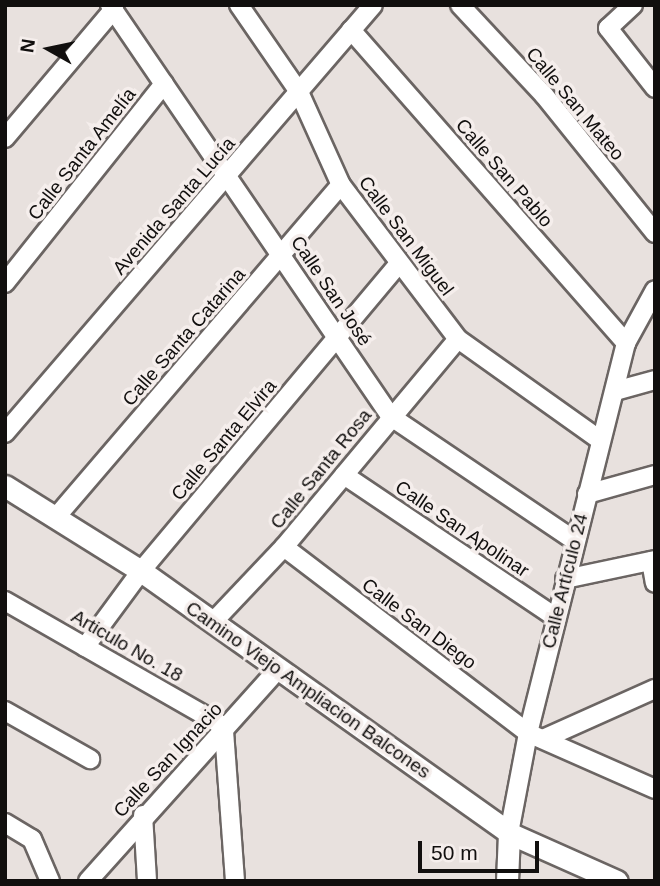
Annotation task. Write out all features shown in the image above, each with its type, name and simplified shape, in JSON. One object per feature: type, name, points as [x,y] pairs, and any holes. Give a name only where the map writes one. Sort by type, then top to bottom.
[{"type":"street","name":"Calle San Miguel","points":[[239,5],[299,92],[341,185],[458,339],[600,440]]},
{"type":"street","name":"Calle San Mateo","points":[[460,5],[544,95],[655,233]]},
{"type":"street","points":[[633,5],[608,28],[655,88]]},
{"type":"street","points":[[5,138],[112,7]]},
{"type":"street","name":"Calle San José","points":[[112,7],[390,416],[576,541]]},
{"type":"street","name":"Avenida Santa Lucía","points":[[5,433],[299,92],[368,7]]},
{"type":"street","name":"Calle San Pablo","points":[[351,30],[626,342]]},
{"type":"street","name":"Calle Santa Amelía","points":[[5,283],[164,84]]},
{"type":"street","name":"Calle Santa Catarina","points":[[57,516],[341,185]]},
{"type":"street","name":"Calle Santa Elvira","points":[[85,647],[141,572],[399,264]]},
{"type":"street","name":"Calle Artículo 24","points":[[507,881],[509,833],[535,736],[555,617],[626,342],[655,290]]},
{"type":"street","name":"Calle Santa Rosa","points":[[213,622],[284,547],[390,416],[458,339]]},
{"type":"street","points":[[615,391],[655,380]]},
{"type":"street","name":"Calle San Apolinar","points":[[344,475],[555,617]]},
{"type":"street","points":[[587,494],[655,475]]},
{"type":"street","name":"Camino Viejo Ampliacion Balcones","points":[[5,486],[57,516],[141,572],[509,833],[611,879]]},
{"type":"street","name":"Calle San Diego","points":[[284,547],[535,736],[655,789]]},
{"type":"street","points":[[565,579],[653,561],[655,583]]},
{"type":"street","name":"Articulo No. 18","points":[[5,601],[218,723],[224,732]]},
{"type":"street","name":"Calle San Ignacio","points":[[88,881],[143,815],[224,732],[279,668]]},
{"type":"street","points":[[535,736],[655,689]]},
{"type":"street","points":[[5,711],[90,759]]},
{"type":"street","points":[[224,732],[235,881]]},
{"type":"street","points":[[143,815],[147,881]]},
{"type":"street","points":[[5,823],[33,839],[50,881]]}]
